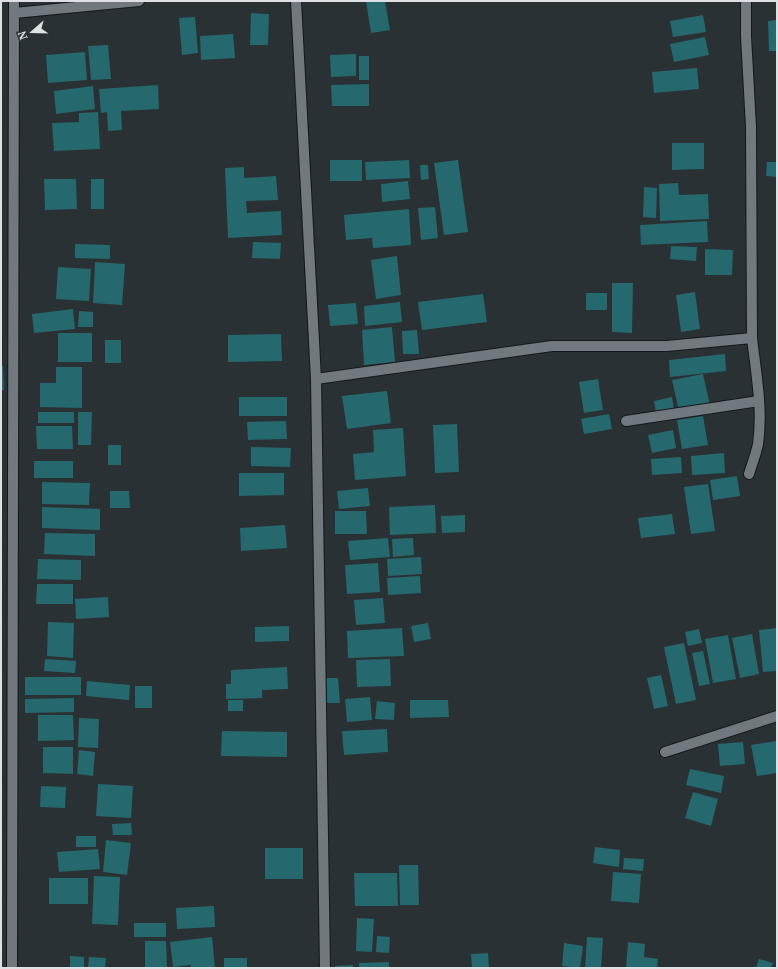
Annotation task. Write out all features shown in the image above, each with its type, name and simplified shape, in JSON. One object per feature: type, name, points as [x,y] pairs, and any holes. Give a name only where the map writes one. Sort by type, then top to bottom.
[{"type":"street","points":[[12,968],[14,1]]},
{"type":"street","points":[[14,13],[139,1]]},
{"type":"street","points":[[296,1],[316,378],[325,968]]},
{"type":"street","points":[[746,1],[746,36],[751,127],[752,338],[760,418],[758,445],[749,474]]},
{"type":"street","points":[[316,378],[552,346],[667,346],[752,338]]},
{"type":"street","points":[[626,421],[759,401]]},
{"type":"street","points":[[666,752],[777,716]]},
{"type":"building","points":[[366,1],[385,1],[390,30],[371,33]]},
{"type":"building","points":[[251,13],[269,14],[268,45],[250,45]]},
{"type":"building","points":[[703,15],[706,32],[673,37],[670,21]]},
{"type":"building","points":[[195,17],[198,53],[182,55],[179,18]]},
{"type":"building","points":[[777,20],[777,51],[769,51],[768,21]]},
{"type":"building","points":[[233,34],[235,58],[201,60],[200,36]]},
{"type":"building","points":[[705,37],[709,55],[674,62],[670,44]]},
{"type":"building","points":[[108,45],[111,79],[91,80],[88,46]]},
{"type":"building","points":[[85,52],[87,80],[48,83],[46,55]]},
{"type":"building","points":[[356,54],[356,76],[331,77],[330,55]]},
{"type":"building","points":[[359,56],[369,56],[369,80],[359,80]]},
{"type":"building","points":[[697,68],[699,89],[654,93],[652,72]]},
{"type":"building","points":[[369,84],[369,106],[332,106],[331,85]]},
{"type":"building","points":[[158,85],[159,109],[121,111],[122,130],[108,131],[107,112],[101,113],[99,89]]},
{"type":"building","points":[[93,86],[95,109],[56,114],[54,91]]},
{"type":"building","points":[[98,112],[100,149],[54,151],[52,123],[79,122],[79,113]]},
{"type":"building","points":[[672,143],[704,143],[704,169],[672,170]]},
{"type":"building","points":[[330,160],[362,160],[362,181],[330,181]]},
{"type":"building","points":[[409,160],[410,178],[366,180],[365,162]]},
{"type":"building","points":[[458,160],[468,232],[444,235],[434,163]]},
{"type":"building","points":[[767,162],[777,162],[777,177],[766,176]]},
{"type":"building","points":[[420,165],[428,165],[429,179],[421,180]]},
{"type":"building","points":[[244,167],[244,178],[276,176],[278,200],[246,201],[247,213],[281,211],[282,235],[228,238],[225,168]]},
{"type":"building","points":[[44,179],[76,179],[77,209],[45,210]]},
{"type":"building","points":[[91,179],[104,179],[104,209],[91,209]]},
{"type":"building","points":[[408,181],[410,199],[382,202],[381,184]]},
{"type":"building","points":[[678,183],[679,195],[708,194],[709,219],[660,221],[659,184]]},
{"type":"building","points":[[644,187],[657,188],[656,218],[643,217]]},
{"type":"building","points":[[435,207],[438,238],[421,240],[418,208]]},
{"type":"building","points":[[409,209],[411,245],[373,248],[372,238],[346,240],[344,215]]},
{"type":"building","points":[[707,221],[708,242],[641,245],[640,225]]},
{"type":"building","points":[[253,242],[281,243],[280,259],[252,258]]},
{"type":"building","points":[[75,244],[110,245],[110,259],[75,258]]},
{"type":"building","points":[[671,246],[697,247],[696,261],[670,259]]},
{"type":"building","points":[[705,249],[733,250],[732,275],[705,275]]},
{"type":"building","points":[[397,256],[401,295],[376,299],[371,260]]},
{"type":"building","points":[[95,262],[125,264],[122,305],[93,303]]},
{"type":"building","points":[[58,267],[91,269],[89,301],[56,299]]},
{"type":"building","points":[[612,283],[633,283],[632,333],[612,332]]},
{"type":"building","points":[[695,292],[700,329],[681,332],[676,295]]},
{"type":"building","points":[[586,293],[607,293],[607,310],[586,310]]},
{"type":"building","points":[[483,294],[487,322],[422,330],[418,302]]},
{"type":"building","points":[[400,302],[402,322],[365,326],[364,306]]},
{"type":"building","points":[[356,303],[358,324],[330,326],[328,305]]},
{"type":"building","points":[[73,309],[75,329],[34,333],[32,314]]},
{"type":"building","points":[[79,311],[93,312],[93,327],[78,327]]},
{"type":"building","points":[[392,327],[395,362],[364,365],[362,330]]},
{"type":"building","points":[[417,330],[419,354],[403,354],[402,331]]},
{"type":"building","points":[[58,333],[92,333],[92,362],[58,362]]},
{"type":"building","points":[[281,334],[282,361],[228,362],[228,335]]},
{"type":"building","points":[[105,340],[121,340],[121,363],[105,363]]},
{"type":"building","points":[[725,354],[726,371],[670,377],[669,360]]},
{"type":"building","points":[[1,366],[3,366],[4,390],[1,390]]},
{"type":"building","points":[[56,367],[82,367],[82,408],[40,407],[40,383],[56,383]]},
{"type":"building","points":[[703,374],[710,405],[679,411],[672,380]]},
{"type":"building","points":[[598,379],[603,410],[584,413],[579,382]]},
{"type":"building","points":[[387,391],[391,423],[347,429],[342,396]]},
{"type":"building","points":[[239,397],[287,397],[287,416],[239,416]]},
{"type":"building","points":[[672,397],[674,409],[656,412],[654,401]]},
{"type":"building","points":[[38,412],[74,412],[74,423],[38,423]]},
{"type":"building","points":[[78,412],[92,412],[91,445],[78,445]]},
{"type":"building","points":[[609,414],[612,429],[584,434],[581,419]]},
{"type":"building","points":[[703,416],[708,445],[682,449],[677,420]]},
{"type":"building","points":[[286,421],[287,439],[248,440],[247,422]]},
{"type":"building","points":[[457,424],[459,472],[435,473],[433,425]]},
{"type":"building","points":[[36,426],[72,426],[73,449],[37,449]]},
{"type":"building","points":[[403,428],[406,476],[355,480],[353,454],[374,452],[373,430]]},
{"type":"building","points":[[673,430],[676,448],[652,453],[648,435]]},
{"type":"building","points":[[108,445],[121,445],[121,465],[108,465]]},
{"type":"building","points":[[251,447],[291,448],[290,467],[251,466]]},
{"type":"building","points":[[724,453],[725,473],[692,475],[691,456]]},
{"type":"building","points":[[681,457],[682,473],[652,475],[651,459]]},
{"type":"building","points":[[34,461],[73,461],[73,478],[34,478]]},
{"type":"building","points":[[239,473],[284,473],[284,495],[239,496]]},
{"type":"building","points":[[737,476],[740,496],[713,500],[710,480]]},
{"type":"building","points":[[42,482],[90,483],[89,505],[42,504]]},
{"type":"building","points":[[708,484],[715,531],[691,534],[684,487]]},
{"type":"building","points":[[368,488],[370,506],[339,509],[337,491]]},
{"type":"building","points":[[110,491],[129,491],[130,508],[110,508]]},
{"type":"building","points":[[435,505],[436,533],[390,535],[389,507]]},
{"type":"building","points":[[42,507],[100,509],[100,530],[42,528]]},
{"type":"building","points":[[335,511],[366,511],[367,534],[335,534]]},
{"type":"building","points":[[672,514],[675,534],[641,538],[638,518]]},
{"type":"building","points":[[465,515],[465,532],[442,533],[441,516]]},
{"type":"building","points":[[285,525],[287,548],[241,551],[240,528]]},
{"type":"building","points":[[45,533],[95,534],[95,556],[44,554]]},
{"type":"building","points":[[388,538],[390,557],[350,560],[348,541]]},
{"type":"building","points":[[413,538],[414,555],[393,557],[392,539]]},
{"type":"building","points":[[421,557],[422,574],[388,576],[387,559]]},
{"type":"building","points":[[38,559],[81,560],[81,580],[37,579]]},
{"type":"building","points":[[378,563],[380,592],[347,594],[345,565]]},
{"type":"building","points":[[420,576],[421,593],[388,595],[387,578]]},
{"type":"building","points":[[37,584],[73,584],[73,604],[36,604]]},
{"type":"building","points":[[108,597],[109,617],[76,619],[75,599]]},
{"type":"building","points":[[383,598],[385,623],[356,625],[354,600]]},
{"type":"building","points":[[48,622],[74,623],[73,658],[47,656]]},
{"type":"building","points":[[428,623],[431,639],[414,642],[411,626]]},
{"type":"building","points":[[289,626],[289,641],[255,642],[255,627]]},
{"type":"building","points":[[402,628],[404,656],[348,658],[347,631]]},
{"type":"building","points":[[777,628],[777,671],[763,672],[759,630]]},
{"type":"building","points":[[699,629],[702,643],[688,646],[685,632]]},
{"type":"building","points":[[752,634],[759,674],[740,678],[732,638]]},
{"type":"building","points":[[728,635],[736,679],[713,683],[705,639]]},
{"type":"building","points":[[684,643],[696,700],[676,704],[664,647]]},
{"type":"building","points":[[703,651],[710,684],[699,686],[692,653]]},
{"type":"building","points":[[45,659],[76,661],[75,673],[44,671]]},
{"type":"building","points":[[390,659],[391,686],[357,687],[356,660]]},
{"type":"building","points":[[287,667],[288,689],[262,690],[262,698],[226,699],[226,684],[231,684],[231,670]]},
{"type":"building","points":[[661,675],[668,706],[654,709],[647,678]]},
{"type":"building","points":[[25,677],[81,677],[81,695],[25,695]]},
{"type":"building","points":[[326,678],[338,678],[340,703],[327,703]]},
{"type":"building","points":[[87,681],[130,685],[129,700],[86,696]]},
{"type":"building","points":[[135,686],[152,686],[152,708],[135,708]]},
{"type":"building","points":[[370,697],[372,720],[347,722],[345,699]]},
{"type":"building","points":[[74,698],[74,712],[25,713],[25,699]]},
{"type":"building","points":[[228,700],[243,700],[243,711],[228,711]]},
{"type":"building","points":[[410,700],[448,700],[449,717],[410,718]]},
{"type":"building","points":[[377,701],[395,703],[394,720],[375,719]]},
{"type":"building","points":[[38,715],[73,715],[74,740],[38,741]]},
{"type":"building","points":[[79,718],[99,719],[98,748],[78,747]]},
{"type":"building","points":[[387,729],[388,752],[344,755],[342,731]]},
{"type":"building","points":[[222,731],[287,732],[287,757],[221,756]]},
{"type":"building","points":[[777,741],[777,773],[757,776],[751,745]]},
{"type":"building","points":[[743,742],[745,764],[720,766],[718,744]]},
{"type":"building","points":[[43,747],[73,747],[73,774],[43,773]]},
{"type":"building","points":[[79,750],[95,752],[93,776],[77,774]]},
{"type":"building","points":[[690,769],[724,776],[721,793],[686,785]]},
{"type":"building","points":[[98,784],[133,786],[131,818],[96,816]]},
{"type":"building","points":[[41,786],[66,787],[65,808],[40,807]]},
{"type":"building","points":[[693,792],[718,799],[711,826],[685,818]]},
{"type":"building","points":[[131,823],[132,835],[113,835],[112,824]]},
{"type":"building","points":[[76,836],[96,836],[96,847],[76,847]]},
{"type":"building","points":[[106,840],[131,843],[127,875],[103,872]]},
{"type":"building","points":[[595,847],[620,850],[619,867],[593,863]]},
{"type":"building","points":[[265,848],[303,848],[303,879],[265,879]]},
{"type":"building","points":[[98,849],[100,869],[59,872],[57,852]]},
{"type":"building","points":[[624,858],[644,859],[643,871],[623,869]]},
{"type":"building","points":[[399,865],[418,865],[419,905],[400,905]]},
{"type":"building","points":[[613,872],[641,874],[639,903],[611,901]]},
{"type":"building","points":[[354,873],[397,873],[398,906],[355,906]]},
{"type":"building","points":[[94,876],[120,877],[118,925],[92,924]]},
{"type":"building","points":[[49,878],[88,878],[88,904],[49,904]]},
{"type":"building","points":[[214,906],[215,927],[177,929],[176,908]]},
{"type":"building","points":[[357,918],[374,919],[372,952],[356,951]]},
{"type":"building","points":[[134,923],[166,923],[166,937],[134,937]]},
{"type":"building","points":[[377,936],[390,937],[389,953],[376,952]]},
{"type":"building","points":[[212,937],[215,968],[191,968],[191,965],[173,967],[170,942]]},
{"type":"building","points":[[587,937],[603,938],[601,968],[585,968]]},
{"type":"building","points":[[145,941],[166,941],[167,968],[145,968]]},
{"type":"building","points":[[628,942],[645,944],[644,957],[658,959],[657,968],[626,968]]},
{"type":"building","points":[[564,943],[583,946],[580,968],[562,966]]},
{"type":"building","points":[[488,953],[489,968],[472,968],[471,954]]},
{"type":"building","points":[[70,956],[84,957],[84,968],[70,968]]},
{"type":"building","points":[[89,957],[106,958],[105,968],[88,968]]},
{"type":"building","points":[[224,958],[247,958],[247,968],[224,968]]},
{"type":"building","points":[[759,959],[773,963],[771,968],[756,968]]},
{"type":"building","points":[[389,962],[389,968],[359,968],[359,963]]},
{"type":"building","points":[[353,965],[353,968],[336,968],[335,966]]}]
